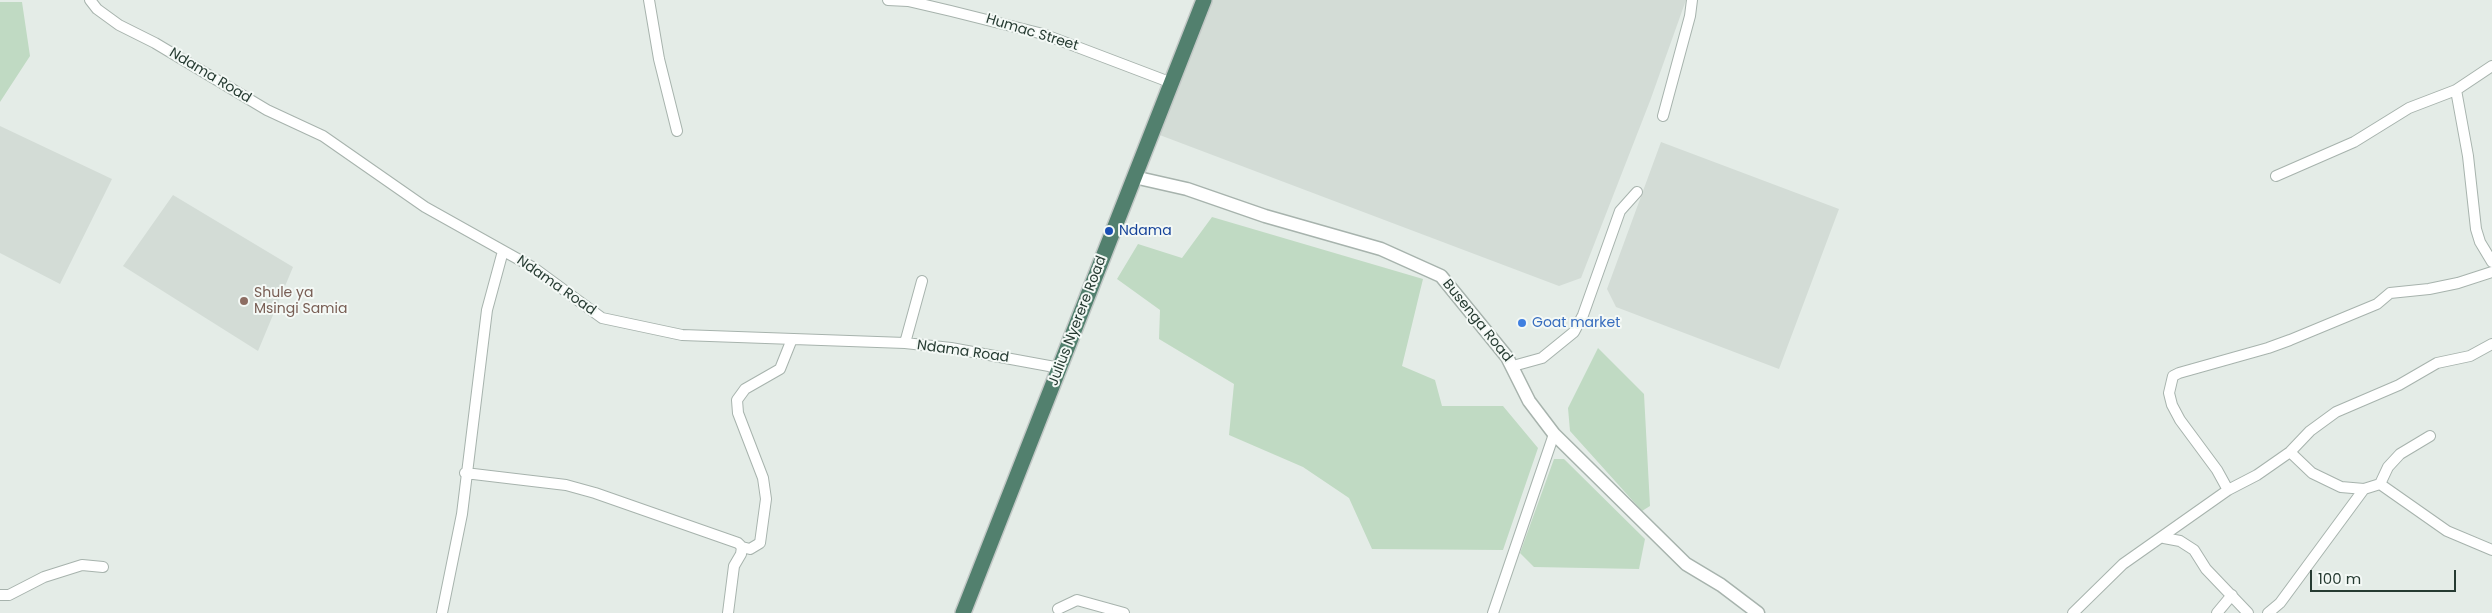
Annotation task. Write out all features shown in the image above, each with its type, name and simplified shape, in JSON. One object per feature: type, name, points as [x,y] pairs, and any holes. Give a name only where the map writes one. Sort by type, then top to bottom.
[{"type":"highway","name":"Julius Nyerere Road","points":[[963,613],[1204,0]]},
{"type":"street","name":"Ndama Road","points":[[90,0],[119,25],[155,43],[267,110],[323,136],[426,207],[534,268],[586,308],[611,321],[682,335],[708,338],[905,343],[951,348],[1060,368]]},
{"type":"street","points":[[649,0],[659,59],[677,131]]},
{"type":"street","name":"Humac Street","points":[[888,0],[908,1],[1009,24],[1043,34],[1172,83]]},
{"type":"street","points":[[1663,116],[1692,0]]},
{"type":"street","points":[[2276,176],[2354,142],[2409,108],[2456,90],[2492,66]]},
{"type":"street","points":[[2456,90],[2468,156],[2476,229],[2480,242],[2492,262]]},
{"type":"street","name":"Busenga Road","points":[[1134,177],[1187,189],[1265,216],[1381,249],[1441,276],[1513,366],[1529,401],[1554,434],[1686,564],[1721,585],[1758,613]]},
{"type":"street","points":[[1513,366],[1542,358],[1574,332],[1583,315],[1620,211],[1637,192]]},
{"type":"street","points":[[442,613],[462,514],[465,473],[487,310],[503,251]]},
{"type":"street","points":[[2228,490],[2172,405],[2169,393],[2174,376],[2178,372],[2283,343],[2377,304],[2386,294],[2429,289],[2458,283],[2492,272]]},
{"type":"street","points":[[905,343],[922,281]]},
{"type":"street","points":[[465,473],[566,486],[595,492],[750,549],[760,543],[766,499],[763,478],[738,413],[737,400],[745,389],[780,368],[792,339]]},
{"type":"street","points":[[2074,613],[2123,564],[2164,538],[2228,490],[2257,475],[2290,452],[2310,431],[2336,412],[2399,385],[2438,363],[2470,356],[2492,344]]},
{"type":"street","points":[[1493,613],[1554,434]]},
{"type":"street","points":[[2290,452],[2312,473],[2324,480],[2341,487],[2364,490],[2380,484],[2388,467],[2400,454],[2430,436]]},
{"type":"street","points":[[2380,484],[2447,531],[2492,550]]},
{"type":"street","points":[[2268,613],[2280,603],[2319,548],[2347,515],[2364,490]]},
{"type":"street","points":[[2164,538],[2180,541],[2194,550],[2206,569],[2232,594],[2248,613]]},
{"type":"street","points":[[728,613],[734,566],[741,554],[742,547]]},
{"type":"street","points":[[0,595],[10,595],[44,577],[82,565],[103,567]]},
{"type":"street","points":[[2217,613],[2232,594]]},
{"type":"street","points":[[1058,609],[1077,600],[1124,613]]},
{"type":"shaded area","points":[[1212,0],[1686,0],[1650,101],[1581,278],[1559,286],[1157,134]]},
{"type":"shaded area","points":[[0,126],[112,179],[60,284],[0,253]]},
{"type":"shaded area","points":[[1661,142],[1839,209],[1779,369],[1616,307],[1607,289]]},
{"type":"shaded area","points":[[173,195],[293,267],[258,351],[123,266]]},
{"type":"green space","points":[[0,2],[22,2],[30,56],[0,102]]},
{"type":"green space","points":[[1212,217],[1423,279],[1402,366],[1435,380],[1442,406],[1503,406],[1538,448],[1503,550],[1372,549],[1349,498],[1303,467],[1229,435],[1234,384],[1159,339],[1160,310],[1117,279],[1138,244],[1182,258]]},
{"type":"green space","points":[[1598,348],[1644,394],[1650,506],[1642,511],[1570,431],[1568,408]]},
{"type":"green space","points":[[1554,459],[1564,459],[1645,539],[1639,569],[1534,567],[1520,553]]},
{"type":"place","name":"Ndama","points":[[1109,231]]},
{"type":"place","name":"Shule ya Msingi Samia","points":[[244,301]]},
{"type":"place","name":"Goat market","points":[[1522,323]]}]
